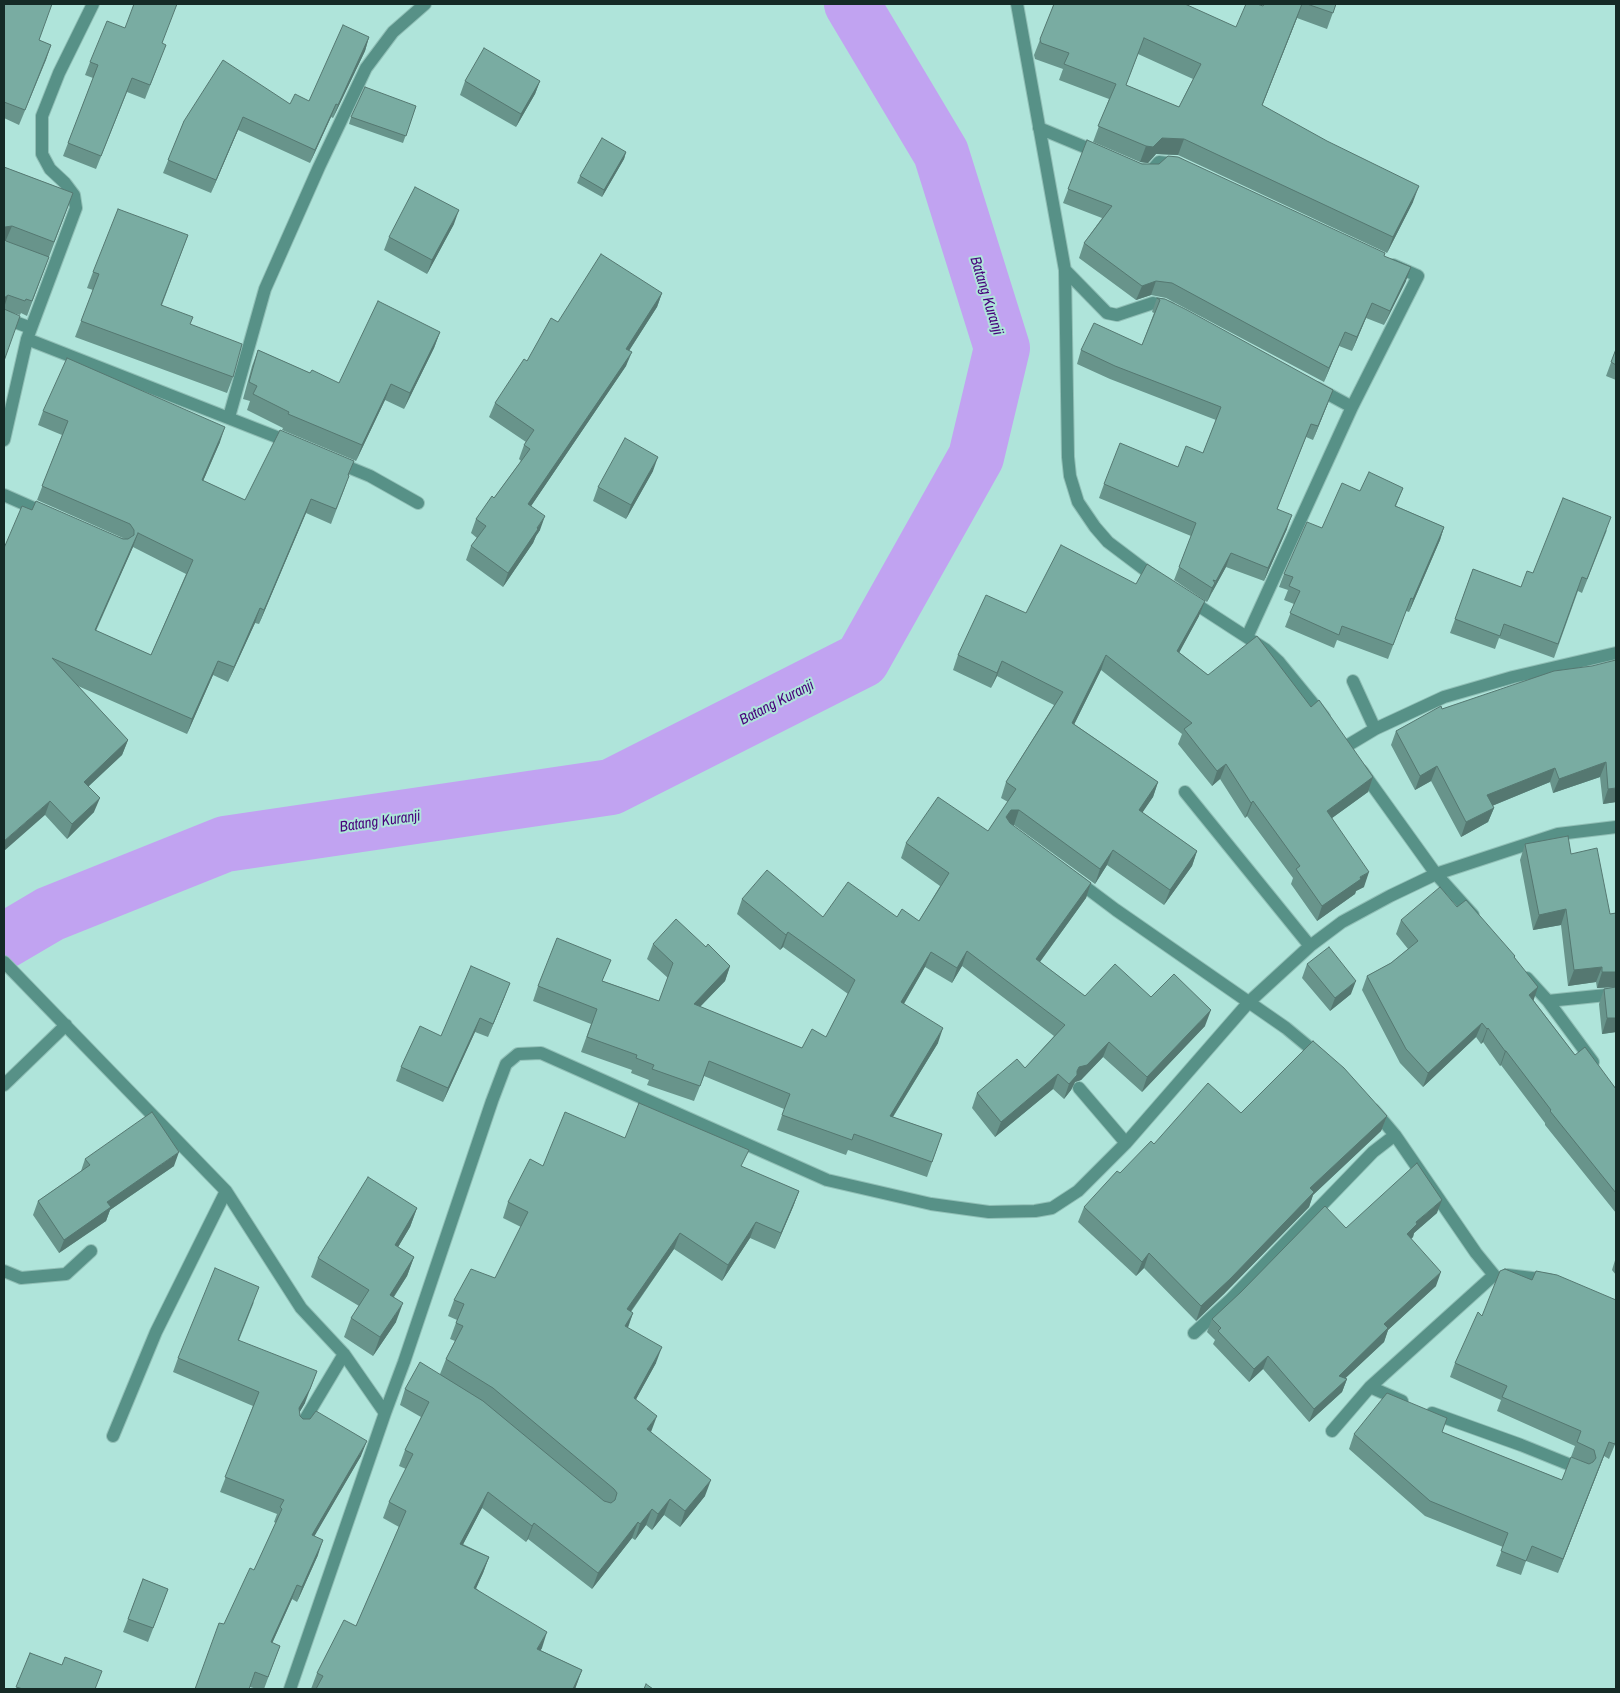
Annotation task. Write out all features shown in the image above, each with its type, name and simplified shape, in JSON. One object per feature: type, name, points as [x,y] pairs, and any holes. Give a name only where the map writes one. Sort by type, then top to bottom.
[{"type":"street","points":[[4,440],[29,333],[49,266],[76,208],[74,195],[66,183],[50,169],[42,154],[42,116],[59,74],[93,4]]},
{"type":"street","points":[[229,418],[265,288],[366,68],[393,32],[425,4]]},
{"type":"street","points":[[1016,4],[1065,270],[1068,458],[1070,476],[1078,502],[1108,542],[1143,570],[1265,649],[1279,662],[1317,707],[1436,874],[1482,926]]},
{"type":"street","points":[[1039,128],[1111,158]]},
{"type":"street","points":[[1129,166],[1138,170],[1151,171],[1159,162],[1174,163],[1185,167]]},
{"type":"street","points":[[1247,637],[1352,407],[1418,276],[1382,260]]},
{"type":"street","points":[[1065,270],[1107,313],[1117,315],[1153,302],[1178,312]]},
{"type":"street","points":[[4,318],[29,333],[299,447]]},
{"type":"street","points":[[1304,380],[1352,407]]},
{"type":"street","points":[[326,458],[370,476],[418,503]]},
{"type":"street","points":[[4,495],[58,519]]},
{"type":"street","points":[[1345,747],[1376,729],[1444,697],[1513,677],[1616,653]]},
{"type":"street","points":[[1353,681],[1376,729]]},
{"type":"street","points":[[1185,792],[1310,946]]},
{"type":"street","points":[[290,1689],[385,1413],[408,1365],[492,1101],[506,1064],[518,1054],[541,1053],[827,1180],[931,1204],[988,1212],[1035,1211],[1052,1208],[1078,1192],[1126,1143],[1249,1002],[1310,946],[1342,922],[1436,874],[1558,834],[1616,827]]},
{"type":"street","points":[[1066,872],[1116,910],[1286,1028],[1333,1067]]},
{"type":"street","points":[[4,962],[226,1192],[301,1308],[344,1354],[385,1413]]},
{"type":"street","points":[[1521,971],[1548,1002],[1599,1070]]},
{"type":"street","points":[[1548,1002],[1616,994]]},
{"type":"street","points":[[4,1085],[66,1025]]},
{"type":"street","points":[[1079,1088],[1126,1143]]},
{"type":"street","points":[[1367,1102],[1395,1135],[1456,1226],[1494,1275]]},
{"type":"street","points":[[1194,1334],[1230,1300],[1373,1152],[1395,1135]]},
{"type":"street","points":[[113,1436],[156,1332],[226,1192]]},
{"type":"street","points":[[4,1272],[21,1278],[66,1274],[91,1251]]},
{"type":"street","points":[[1332,1431],[1370,1387],[1494,1275],[1542,1278],[1559,1283]]},
{"type":"street","points":[[301,1426],[344,1354]]},
{"type":"street","points":[[1370,1387],[1416,1408],[1521,1445],[1583,1470]]},
{"type":"building","points":[[4,4],[52,4],[39,40],[51,45],[25,110],[4,102]]},
{"type":"building","points":[[134,4],[177,4],[162,43],[166,45],[150,85],[132,78],[101,156],[68,143],[98,65],[90,62],[107,21],[125,28]]},
{"type":"building","points":[[1054,4],[1185,4],[1236,27],[1246,4],[1263,6],[1264,4],[1302,4],[1262,105],[1327,141],[1419,186],[1393,237],[1184,139],[1162,138],[1153,147],[1146,146],[1098,126],[1116,84],[1064,64],[1069,53],[1041,43],[1040,39]],"holes":[[[1144,38],[1201,64],[1179,107],[1126,85]]]},
{"type":"building","points":[[1307,4],[1336,4],[1333,13]]},
{"type":"building","points":[[343,25],[369,37],[315,150],[243,117],[216,180],[168,160],[184,121],[223,60],[290,104],[295,94],[309,101]]},
{"type":"building","points":[[484,48],[540,81],[521,114],[465,81]]},
{"type":"building","points":[[365,87],[416,106],[406,136],[351,117]]},
{"type":"building","points":[[602,138],[626,152],[604,190],[580,176]]},
{"type":"building","points":[[1087,140],[1142,164],[1159,164],[1168,156],[1178,157],[1385,253],[1384,256],[1411,267],[1390,311],[1372,303],[1357,337],[1345,332],[1329,368],[1172,283],[1156,281],[1142,286],[1084,243],[1112,206],[1068,189]]},
{"type":"building","points":[[4,167],[73,193],[54,242],[12,226],[4,228]]},
{"type":"building","points":[[415,187],[459,210],[432,260],[389,237]]},
{"type":"building","points":[[118,209],[188,235],[161,305],[193,317],[190,324],[242,344],[233,377],[81,321],[99,274],[93,272]]},
{"type":"building","points":[[4,239],[49,257],[32,301],[26,299],[25,301],[8,295],[4,298]]},
{"type":"building","points":[[601,254],[662,293],[626,349],[632,352],[528,504],[545,516],[508,573],[471,546],[486,526],[476,519],[530,449],[524,445],[534,430],[495,403],[524,359],[527,361],[551,318],[558,322]]},
{"type":"building","points":[[1157,298],[1165,299],[1187,310],[1333,390],[1318,426],[1311,424],[1277,509],[1292,515],[1268,568],[1231,553],[1216,581],[1213,580],[1215,583],[1212,588],[1179,567],[1196,523],[1104,484],[1120,443],[1178,467],[1186,446],[1203,453],[1221,407],[1115,366],[1081,350],[1094,323],[1142,345],[1160,300]]},
{"type":"building","points":[[378,301],[440,332],[410,393],[391,384],[362,445],[288,414],[289,412],[253,394],[257,386],[249,382],[258,350],[310,373],[312,370],[339,383]]},
{"type":"building","points":[[4,309],[20,316],[4,361]]},
{"type":"building","points":[[1616,349],[1616,365],[1611,362]]},
{"type":"building","points":[[67,358],[225,427],[202,480],[245,500],[280,430],[354,461],[336,509],[311,499],[264,610],[260,608],[234,667],[218,661],[192,719],[52,658],[128,740],[84,782],[100,798],[72,824],[50,801],[4,841],[4,548],[22,506],[32,510],[36,501],[123,539],[128,539],[134,535],[134,530],[130,524],[42,486],[68,421],[43,411]],"holes":[[[138,533],[193,560],[151,655],[95,630]]]},
{"type":"building","points":[[625,438],[658,457],[631,505],[598,487]]},
{"type":"building","points":[[1369,472],[1403,488],[1395,506],[1444,527],[1413,599],[1411,598],[1393,645],[1342,626],[1339,635],[1290,613],[1300,591],[1289,586],[1293,577],[1284,574],[1307,522],[1322,528],[1342,483],[1360,491]]},
{"type":"building","points":[[1563,498],[1611,517],[1587,579],[1582,577],[1558,644],[1504,624],[1500,636],[1455,619],[1473,569],[1521,587],[1527,571],[1533,573]]},
{"type":"building","points":[[1061,545],[1136,584],[1147,564],[1205,601],[1177,651],[1208,675],[1257,636],[1311,707],[1319,700],[1373,777],[1327,811],[1369,872],[1322,906],[1296,869],[1300,866],[1253,801],[1251,803],[1226,764],[1217,771],[1184,729],[1192,723],[1106,655],[1072,723],[1158,782],[1139,810],[1197,851],[1170,890],[1113,850],[1100,869],[1019,810],[1011,810],[1006,817],[1010,823],[1091,883],[1036,959],[1085,996],[1115,964],[1151,997],[1174,974],[1211,1010],[1147,1077],[1109,1042],[1087,1065],[1079,1067],[1077,1075],[1069,1084],[1058,1074],[1001,1122],[977,1093],[1017,1059],[1025,1068],[1065,1025],[967,951],[957,968],[931,952],[901,1002],[943,1028],[890,1116],[942,1134],[932,1162],[854,1134],[852,1140],[782,1115],[790,1094],[709,1061],[700,1086],[652,1069],[654,1065],[636,1058],[637,1055],[587,1037],[597,1009],[538,986],[557,938],[611,960],[602,981],[659,1001],[673,963],[653,944],[676,919],[706,947],[708,944],[730,966],[694,1004],[802,1048],[812,1029],[826,1037],[855,980],[788,932],[786,935],[742,899],[767,870],[823,917],[848,882],[897,917],[902,909],[919,921],[949,873],[906,843],[938,797],[988,831],[1016,789],[1006,782],[1063,692],[1002,661],[997,673],[958,655],[986,595],[1026,613]]},
{"type":"building","points":[[1616,660],[1616,788],[1608,789],[1606,762],[1559,779],[1555,768],[1487,795],[1494,808],[1466,822],[1437,766],[1420,776],[1396,731],[1441,706],[1442,709],[1554,671],[1592,666]]},
{"type":"building","points":[[1568,836],[1571,854],[1597,848],[1610,914],[1616,913],[1616,972],[1602,972],[1602,967],[1574,970],[1566,909],[1539,915],[1525,844]]},
{"type":"building","points":[[1440,887],[1457,907],[1466,900],[1515,956],[1538,987],[1529,995],[1575,1055],[1585,1047],[1616,1089],[1616,1193],[1550,1111],[1488,1028],[1482,1023],[1428,1073],[1406,1049],[1367,976],[1391,963],[1418,941],[1401,920]]},
{"type":"building","points":[[1329,947],[1356,981],[1335,998],[1307,964]]},
{"type":"building","points":[[471,966],[510,983],[493,1024],[480,1018],[448,1088],[401,1067],[420,1026],[441,1036]]},
{"type":"building","points":[[1616,987],[1616,1018],[1607,1018],[1604,989]]},
{"type":"building","points":[[1313,1041],[1344,1068],[1387,1116],[1310,1188],[1314,1192],[1230,1279],[1201,1306],[1149,1253],[1142,1262],[1084,1207],[1117,1171],[1120,1173],[1151,1141],[1154,1144],[1208,1083],[1241,1113]]},
{"type":"building","points":[[639,1103],[749,1150],[741,1166],[799,1191],[781,1233],[756,1222],[728,1265],[680,1233],[627,1309],[633,1313],[625,1326],[662,1347],[634,1398],[657,1416],[647,1429],[711,1480],[685,1511],[670,1499],[658,1514],[652,1509],[640,1524],[638,1522],[598,1573],[534,1523],[532,1526],[488,1492],[460,1544],[489,1557],[474,1588],[547,1632],[537,1649],[582,1670],[573,1689],[316,1689],[323,1676],[317,1673],[344,1620],[356,1626],[406,1511],[389,1502],[413,1454],[405,1450],[429,1402],[405,1389],[420,1362],[483,1401],[604,1501],[611,1503],[615,1500],[617,1493],[614,1489],[493,1388],[446,1359],[463,1326],[456,1323],[464,1304],[454,1300],[471,1269],[495,1278],[528,1212],[508,1202],[530,1159],[543,1166],[565,1112],[625,1138]]},
{"type":"building","points":[[152,1112],[179,1152],[107,1202],[111,1207],[64,1240],[38,1201],[90,1165],[85,1159]]},
{"type":"building","points":[[1417,1163],[1442,1200],[1416,1222],[1417,1224],[1407,1234],[1441,1272],[1384,1324],[1388,1328],[1339,1376],[1347,1379],[1314,1409],[1268,1356],[1254,1369],[1218,1331],[1221,1328],[1212,1319],[1325,1206],[1346,1228]]},
{"type":"building","points":[[368,1177],[417,1208],[395,1245],[414,1257],[390,1295],[403,1303],[380,1337],[351,1318],[369,1290],[318,1258]]},
{"type":"building","points":[[215,1268],[259,1287],[238,1340],[317,1371],[310,1389],[299,1408],[300,1416],[303,1419],[310,1419],[316,1411],[367,1441],[312,1535],[323,1540],[302,1587],[297,1585],[271,1642],[280,1646],[268,1677],[255,1672],[249,1689],[195,1689],[219,1623],[224,1624],[250,1568],[254,1570],[282,1509],[280,1507],[284,1500],[225,1477],[259,1392],[178,1358]]},
{"type":"building","points":[[1505,1269],[1532,1280],[1536,1271],[1557,1275],[1616,1300],[1616,1440],[1615,1444],[1609,1442],[1563,1559],[1532,1546],[1526,1561],[1501,1551],[1508,1533],[1430,1501],[1354,1434],[1387,1393],[1447,1418],[1442,1432],[1562,1480],[1571,1457],[1589,1464],[1593,1462],[1596,1458],[1594,1450],[1577,1442],[1581,1431],[1502,1397],[1507,1386],[1455,1363],[1478,1312],[1482,1316],[1500,1271]]},
{"type":"building","points":[[143,1579],[168,1589],[153,1628],[128,1619]]},
{"type":"building","points":[[30,1653],[62,1665],[65,1657],[102,1671],[95,1689],[23,1689],[16,1687]]},
{"type":"building","points":[[646,1684],[653,1689],[644,1689]]},
{"type":"waterway","name":"Batang Kuranji","points":[[4,941],[50,914],[225,844],[611,787],[862,660],[976,457],[1002,348],[941,153],[852,4]]}]
